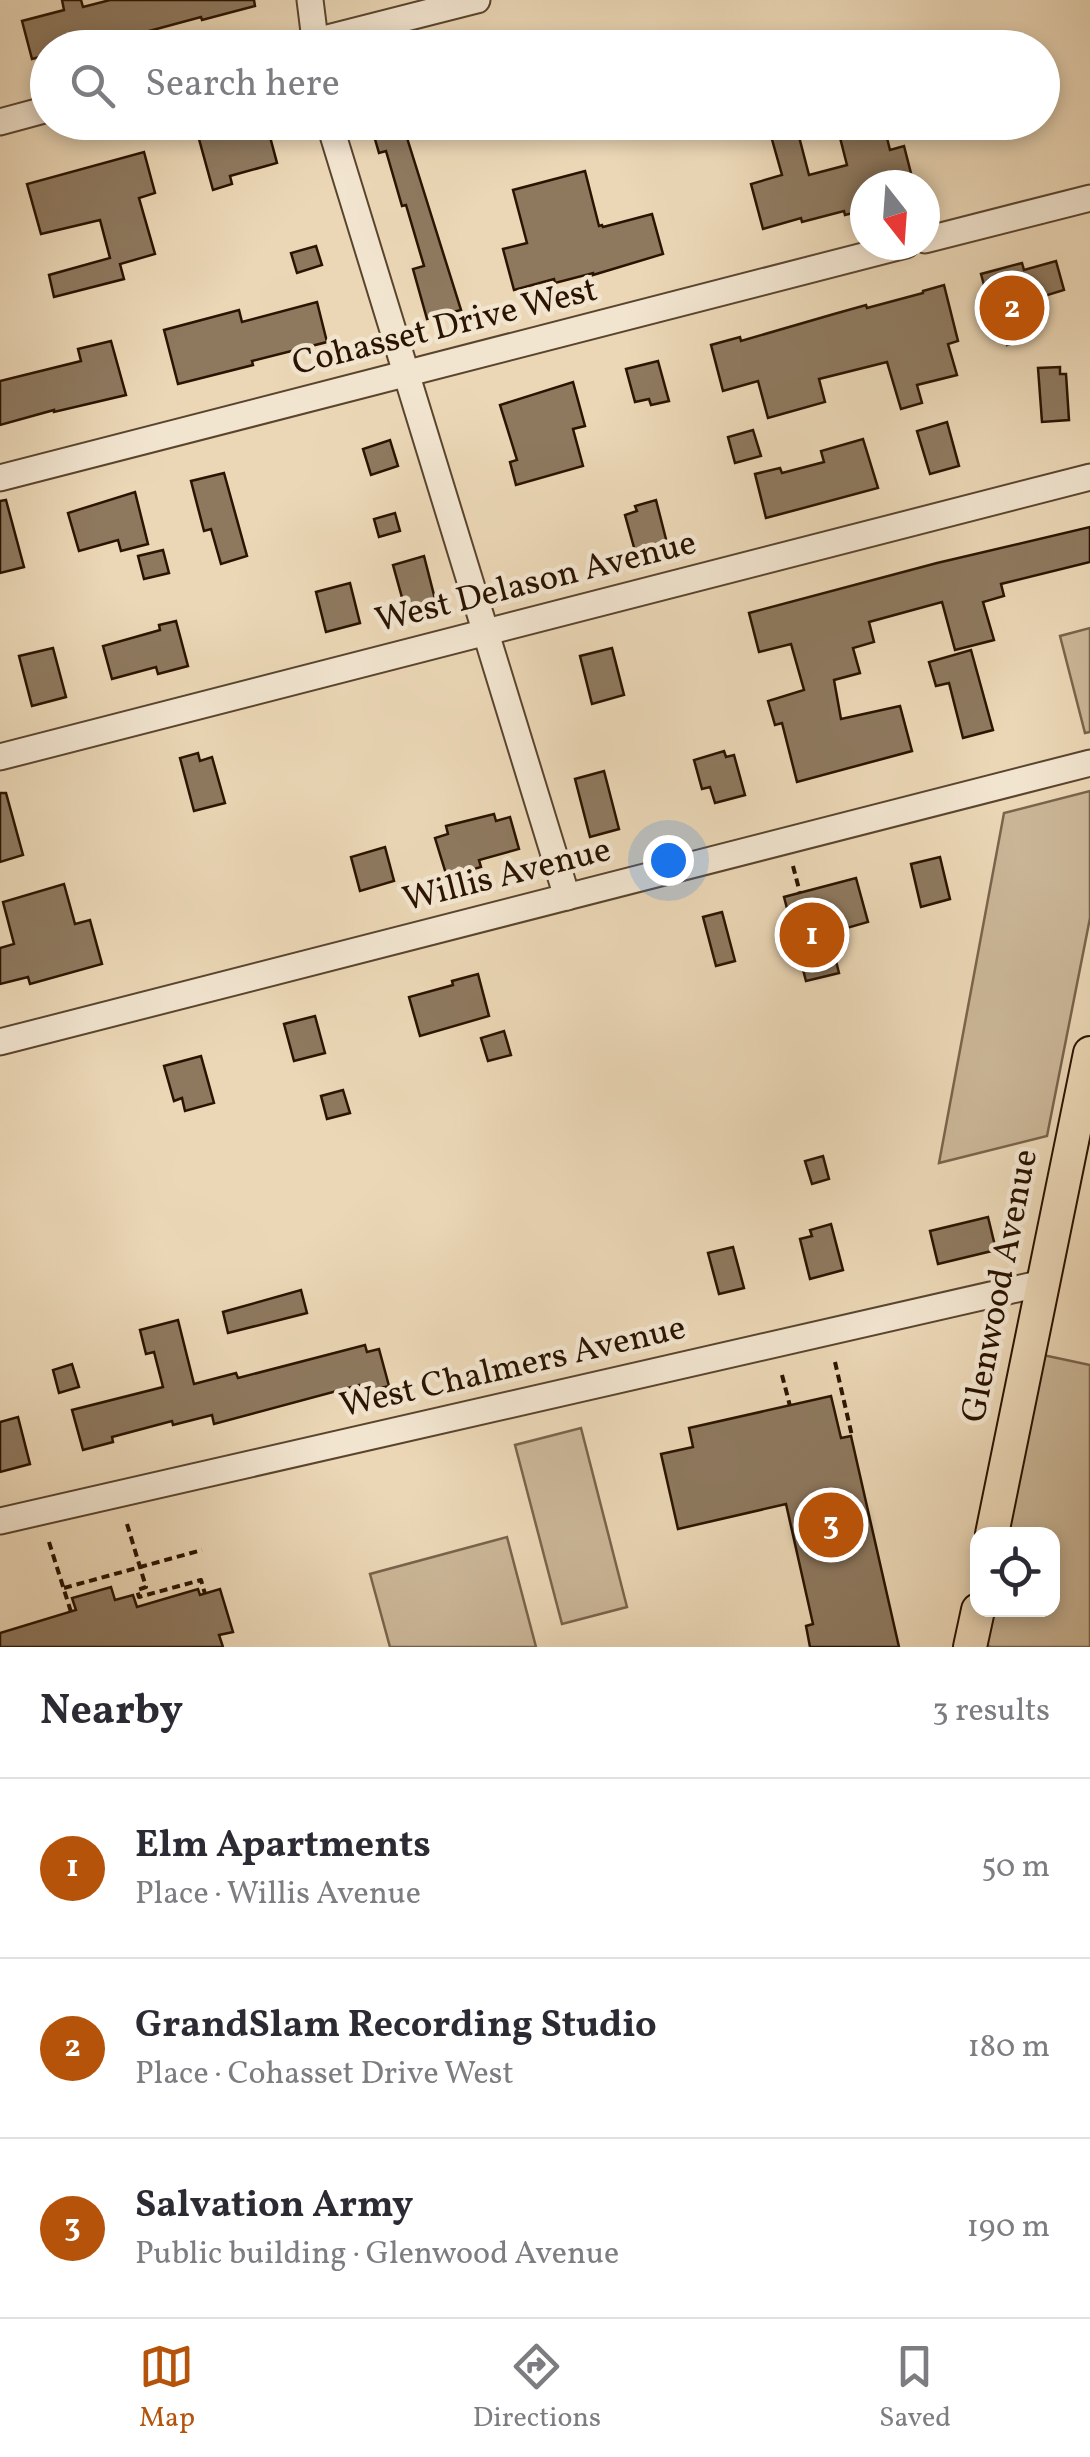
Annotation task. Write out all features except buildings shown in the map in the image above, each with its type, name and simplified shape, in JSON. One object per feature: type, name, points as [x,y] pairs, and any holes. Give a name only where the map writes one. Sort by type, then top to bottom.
[{"type":"main road","name":"Glenwood Avenue","points":[[993,1527],[1090,1053]]},
{"type":"main road","points":[[970,1647],[976,1617]]},
{"type":"street","points":[[310,0],[313,30]]},
{"type":"street","points":[[367,30],[477,0]]},
{"type":"street","points":[[0,122],[30,114]]},
{"type":"street","points":[[336,140],[567,897]]},
{"type":"street","points":[[940,236],[1090,198]]},
{"type":"street","name":"Cohasset Drive West","points":[[0,478],[850,259]]},
{"type":"street","name":"West Delason Avenue","points":[[0,757],[1090,477]]},
{"type":"street","name":"Willis Avenue","points":[[0,1042],[1090,763]]},
{"type":"street","name":"West Chalmers Avenue","points":[[0,1521],[1042,1283]]},
{"type":"path","points":[[793,866],[800,893]]},
{"type":"path","points":[[835,1362],[852,1436]]},
{"type":"path","points":[[782,1375],[790,1406]]},
{"type":"path","points":[[127,1524],[146,1587],[138,1590],[140,1596],[202,1580],[206,1594]]},
{"type":"path","points":[[50,1542],[71,1612]]},
{"type":"path","points":[[64,1588],[202,1550]]},
{"type":"shaded area","points":[[1090,628],[1090,732],[1085,733],[1060,636]]},
{"type":"shaded area","points":[[1090,791],[1090,918],[1047,1136],[939,1163],[1004,813]]},
{"type":"shaded area","points":[[1029,1352],[1090,1365],[1090,1647],[991,1647],[971,1641],[976,1617],[1060,1617],[1060,1527],[993,1527]]},
{"type":"shaded area","points":[[581,1428],[627,1607],[562,1624],[515,1445]]},
{"type":"shaded area","points":[[507,1537],[536,1647],[390,1647],[370,1574]]},
{"type":"place","name":"GrandSlam Recording Studio","points":[[1012,308]]},
{"type":"place","name":"Elm Apartments","points":[[812,935]]},
{"type":"place","name":"Salvation Army","points":[[831,1525]]}]
